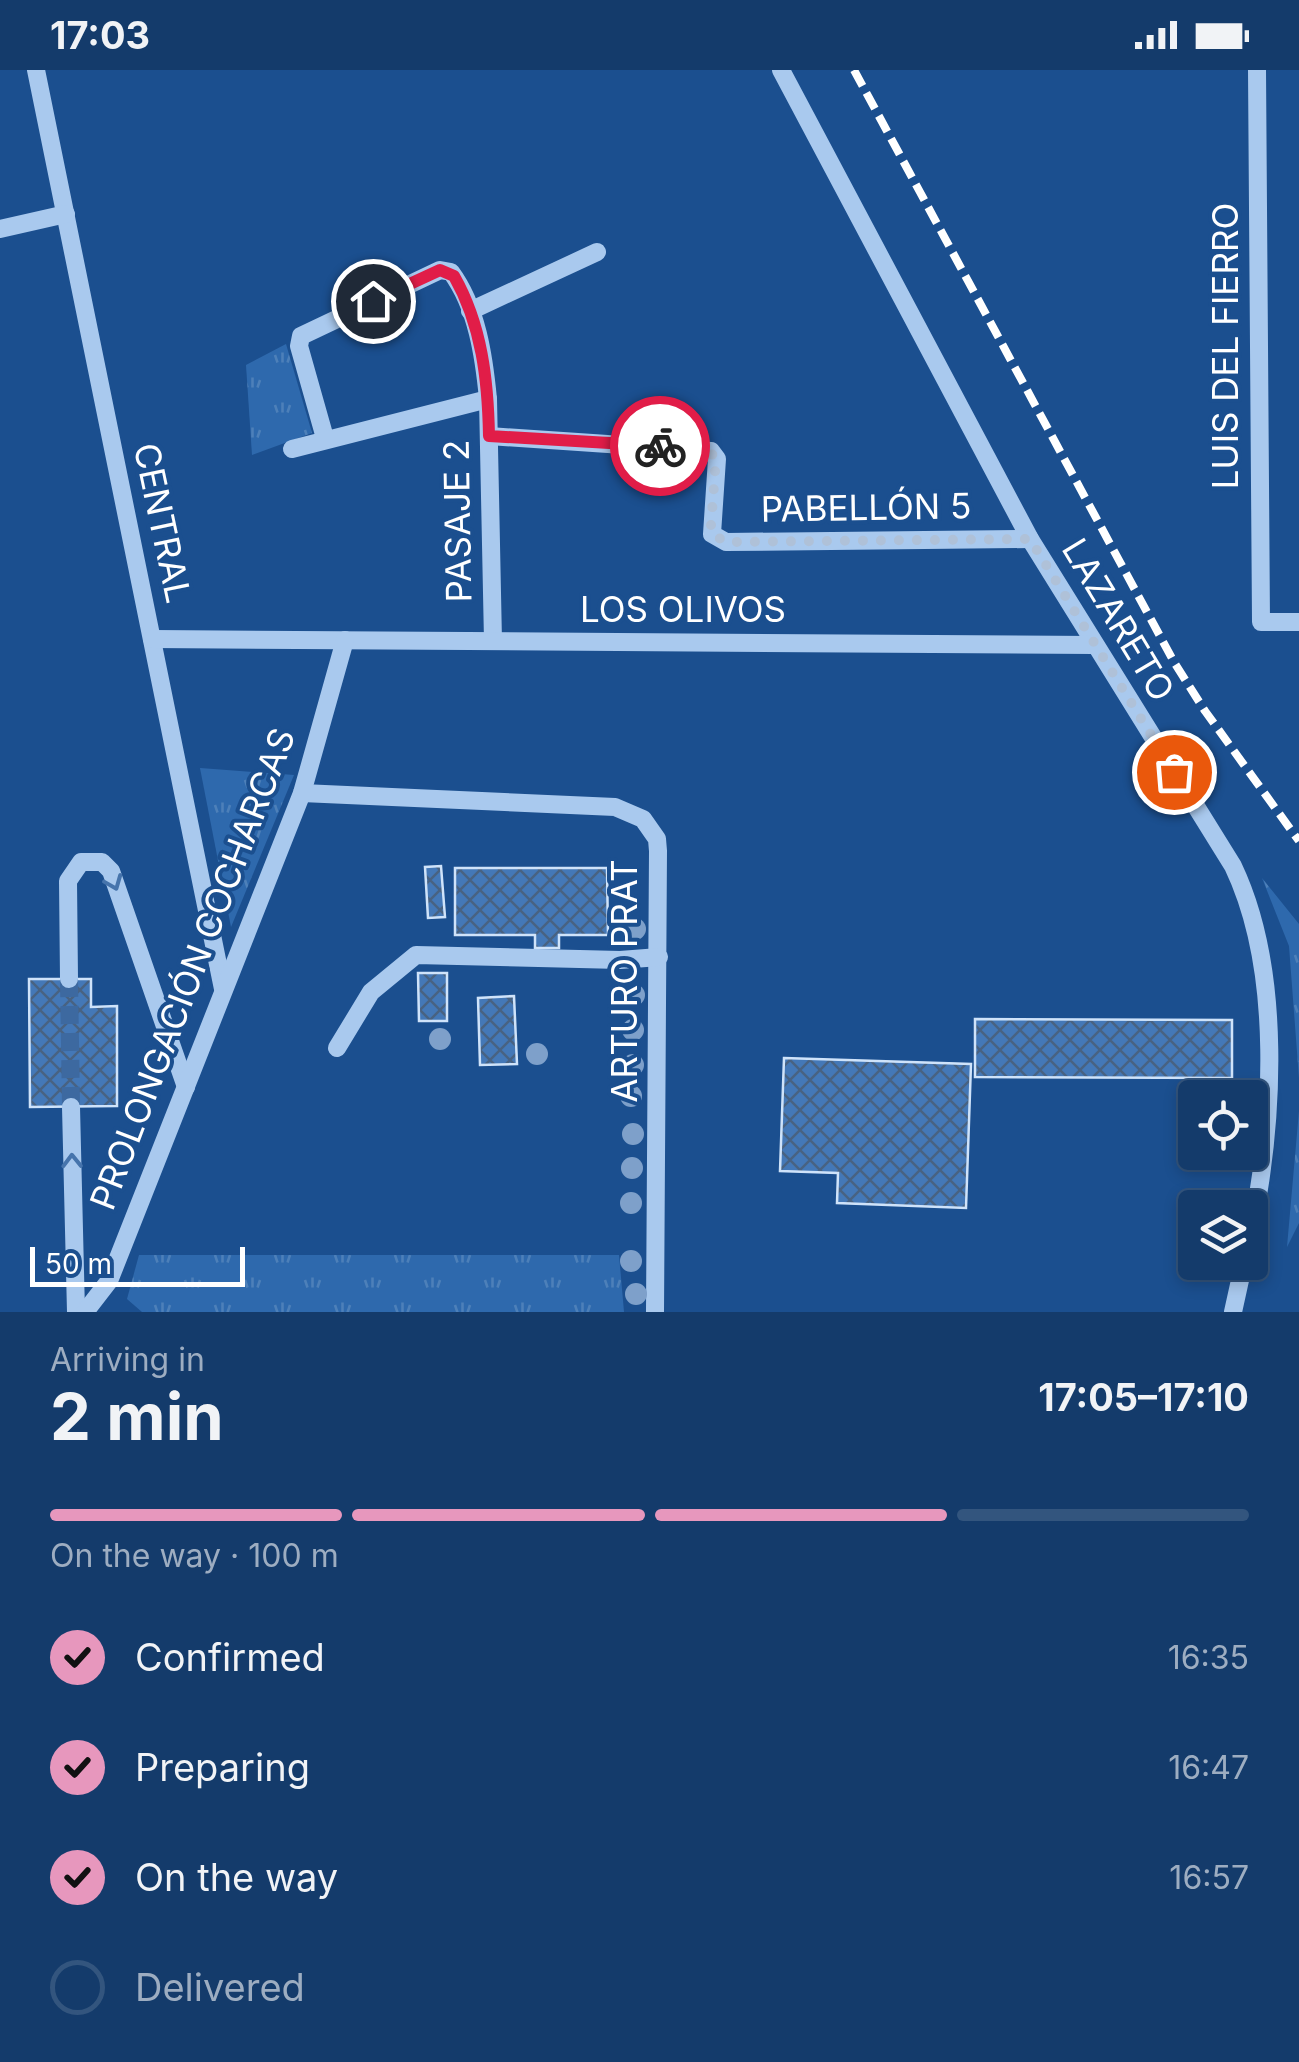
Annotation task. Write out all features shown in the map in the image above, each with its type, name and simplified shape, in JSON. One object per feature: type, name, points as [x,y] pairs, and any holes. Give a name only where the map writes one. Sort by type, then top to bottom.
[{"type":"street","name":"CENTRAL","points":[[36,70],[223,989]]},
{"type":"street","name":"LAZARETO","points":[[782,70],[1030,539],[1233,866],[1253,914],[1263,968],[1267,1079],[1257,1190]]},
{"type":"street","name":"LUIS DEL FIERRO","points":[[1257,70],[1261,622],[1299,622]]},
{"type":"street","points":[[0,229],[66,214]]},
{"type":"street","points":[[470,311],[597,252]]},
{"type":"street","name":"PASAJE 2","points":[[325,438],[301,354],[301,336],[440,270],[450,272],[470,311],[484,360],[493,641]]},
{"type":"street","name":"PASAJE 2","points":[[292,449],[488,399]]},
{"type":"street","name":"PABELLÓN 5","points":[[489,436],[712,452],[716,459],[712,534],[726,542],[1030,539]]},
{"type":"street","name":"LOS OLIVOS","points":[[152,639],[1094,645]]},
{"type":"street","name":"PROLONGACIÓN COCHARCAS","points":[[85,1312],[109,1281],[302,793],[345,640]]},
{"type":"street","name":"ARTURO PRAT","points":[[302,793],[615,808],[635,813],[651,828],[656,839],[660,957],[655,1312]]},
{"type":"street","points":[[70,979],[70,874],[81,862],[102,862],[110,871],[186,1087]]},
{"type":"street","points":[[337,1048],[371,992],[416,955],[620,960],[660,957]]},
{"type":"street","points":[[71,1106],[76,1312]]},
{"type":"street","points":[[1232,1312],[1240,1280]]},
{"type":"green space","points":[[286,344],[312,433],[252,455],[246,365]]},
{"type":"green space","points":[[200,768],[294,775],[231,927]]},
{"type":"green space","points":[[1262,878],[1299,924],[1299,1078],[1289,946]]},
{"type":"green space","points":[[1299,1111],[1299,1223],[1287,1247]]},
{"type":"green space","points":[[139,1255],[619,1255],[624,1312],[142,1312],[127,1299]]},
{"type":"building","points":[[441,866],[445,917],[428,918],[425,867]]},
{"type":"building","points":[[455,868],[607,868],[608,935],[559,935],[559,948],[535,948],[535,935],[455,935]]},
{"type":"building","points":[[418,973],[447,973],[447,1021],[419,1021]]},
{"type":"building","points":[[29,979],[91,979],[91,1007],[117,1006],[117,1106],[30,1107]]},
{"type":"building","points":[[514,996],[517,1064],[480,1065],[478,998]]},
{"type":"building","points":[[975,1019],[1232,1020],[1232,1078],[975,1077]]},
{"type":"building","points":[[784,1058],[971,1064],[966,1208],[837,1203],[838,1173],[780,1171]]},
{"type":"tunnel","points":[[69,979],[71,1107]]},
{"type":"railway","points":[[854,70],[1174,662],[1299,841]]},
{"type":"way so far","points":[[660,446],[712,452],[716,468],[711,525],[718,540],[1030,539],[1174,772]]},
{"type":"route","points":[[373,301],[440,270],[454,276],[470,311],[484,360],[489,436],[660,446]]}]
